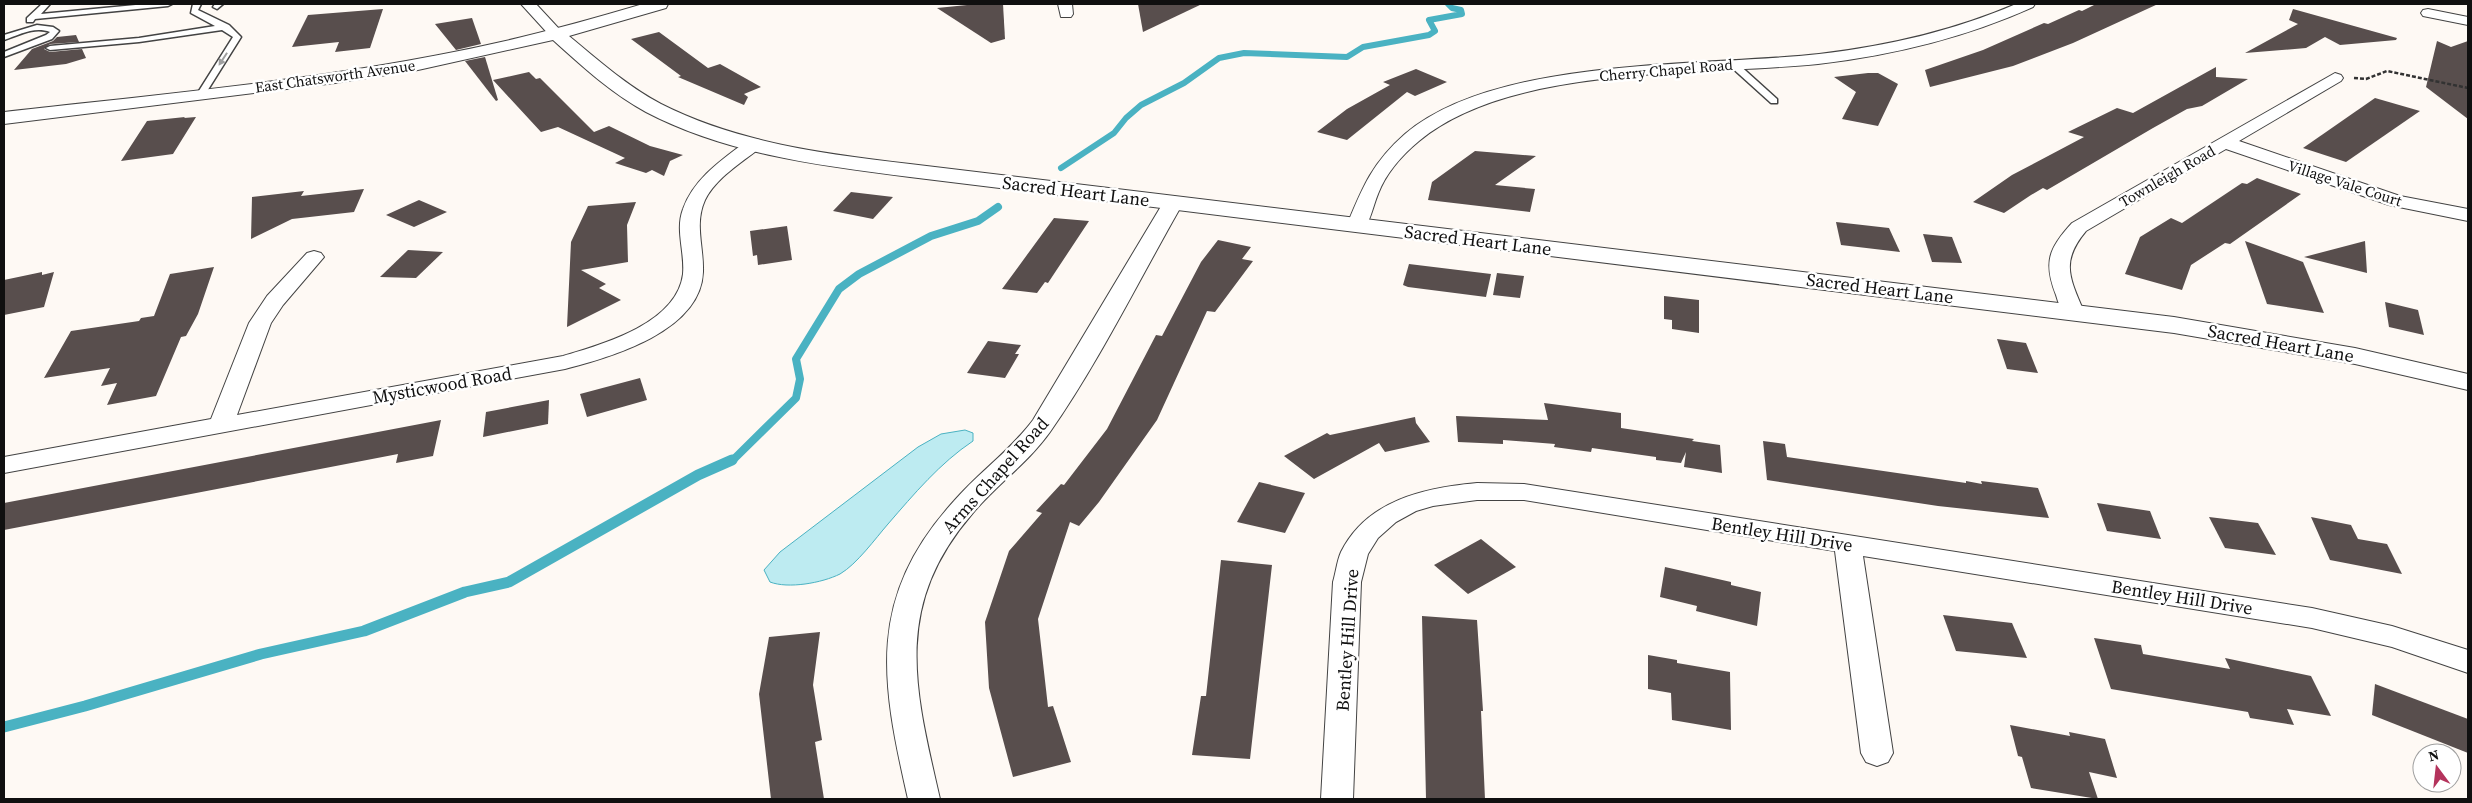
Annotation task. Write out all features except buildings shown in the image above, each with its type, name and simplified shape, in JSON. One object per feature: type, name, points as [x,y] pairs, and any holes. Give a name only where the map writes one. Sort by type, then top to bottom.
[{"type":"street","name":"Sacred Heart Lane","points":[[528,4],[557,35],[618,86],[654,108],[754,144],[864,165],[2073,312],[2287,342],[2468,382]]},
{"type":"street","name":"East Chatsworth Avenue","points":[[4,118],[422,64],[557,35],[660,4]]},
{"type":"street","name":"Cherry Chapel Road","points":[[1357,225],[1374,182],[1406,144],[1448,115],[1477,102],[1548,82],[1616,74],[1844,55],[1910,44],[1959,32],[2028,4]]},
{"type":"street","points":[[2428,13],[2468,21]]},
{"type":"street","name":"Townleigh Road","points":[[2073,312],[2060,278],[2057,260],[2064,243],[2079,227],[2335,78]]},
{"type":"street","name":"Village Vale Court","points":[[2224,142],[2396,201],[2468,216]]},
{"type":"street","name":"Mysticwood Road","points":[[4,465],[565,362],[599,354],[632,341],[660,324],[688,294],[693,276],[690,226],[692,210],[707,183],[754,144]]},
{"type":"street","name":"Arms Chapel Road","points":[[924,799],[902,701],[900,651],[904,610],[918,575],[935,544],[962,509],[1033,438],[1059,400],[1173,202]]},
{"type":"street","points":[[221,425],[260,323],[275,301],[314,257]]},
{"type":"street","name":"Bentley Hill Drive","points":[[1337,799],[1347,582],[1355,553],[1372,528],[1392,513],[1415,502],[1444,494],[1476,490],[1524,492],[2312,618],[2417,643],[2468,662]]},
{"type":"street","points":[[1848,545],[1877,753]]},
{"type":"lane","points":[[18,32],[46,4]]},
{"type":"lane","points":[[33,17],[168,4]]},
{"type":"lane","points":[[197,4],[194,11],[206,21],[226,27],[237,37],[201,94]]},
{"type":"lane","points":[[50,48],[140,40],[226,27]]},
{"type":"lane","points":[[4,38],[18,32],[36,28],[51,28],[55,31],[49,37],[4,55]]},
{"type":"lane","points":[[4,55],[30,51]]},
{"type":"lane","points":[[1733,64],[1774,101]]},
{"type":"path","points":[[2335,78],[2366,79],[2387,71],[2468,88]]},
{"type":"water","points":[[965,430],[973,433],[973,441],[949,459],[928,479],[866,551],[846,570],[833,577],[805,584],[786,585],[770,582],[764,570],[780,552],[918,447],[941,434]]},
{"type":"waterway","points":[[1061,168],[1114,133],[1126,118],[1141,105],[1184,83],[1219,58],[1244,53],[1347,57],[1363,47],[1429,35],[1435,31],[1429,20],[1462,14],[1461,10],[1452,8],[1448,4]]},
{"type":"waterway","points":[[729,461],[735,458],[796,398],[800,379],[796,359],[839,289],[859,274],[931,236],[978,221],[998,207]]},
{"type":"waterway","points":[[4,727],[85,706],[261,654],[364,631],[465,592],[509,582],[698,475],[732,460]]}]
